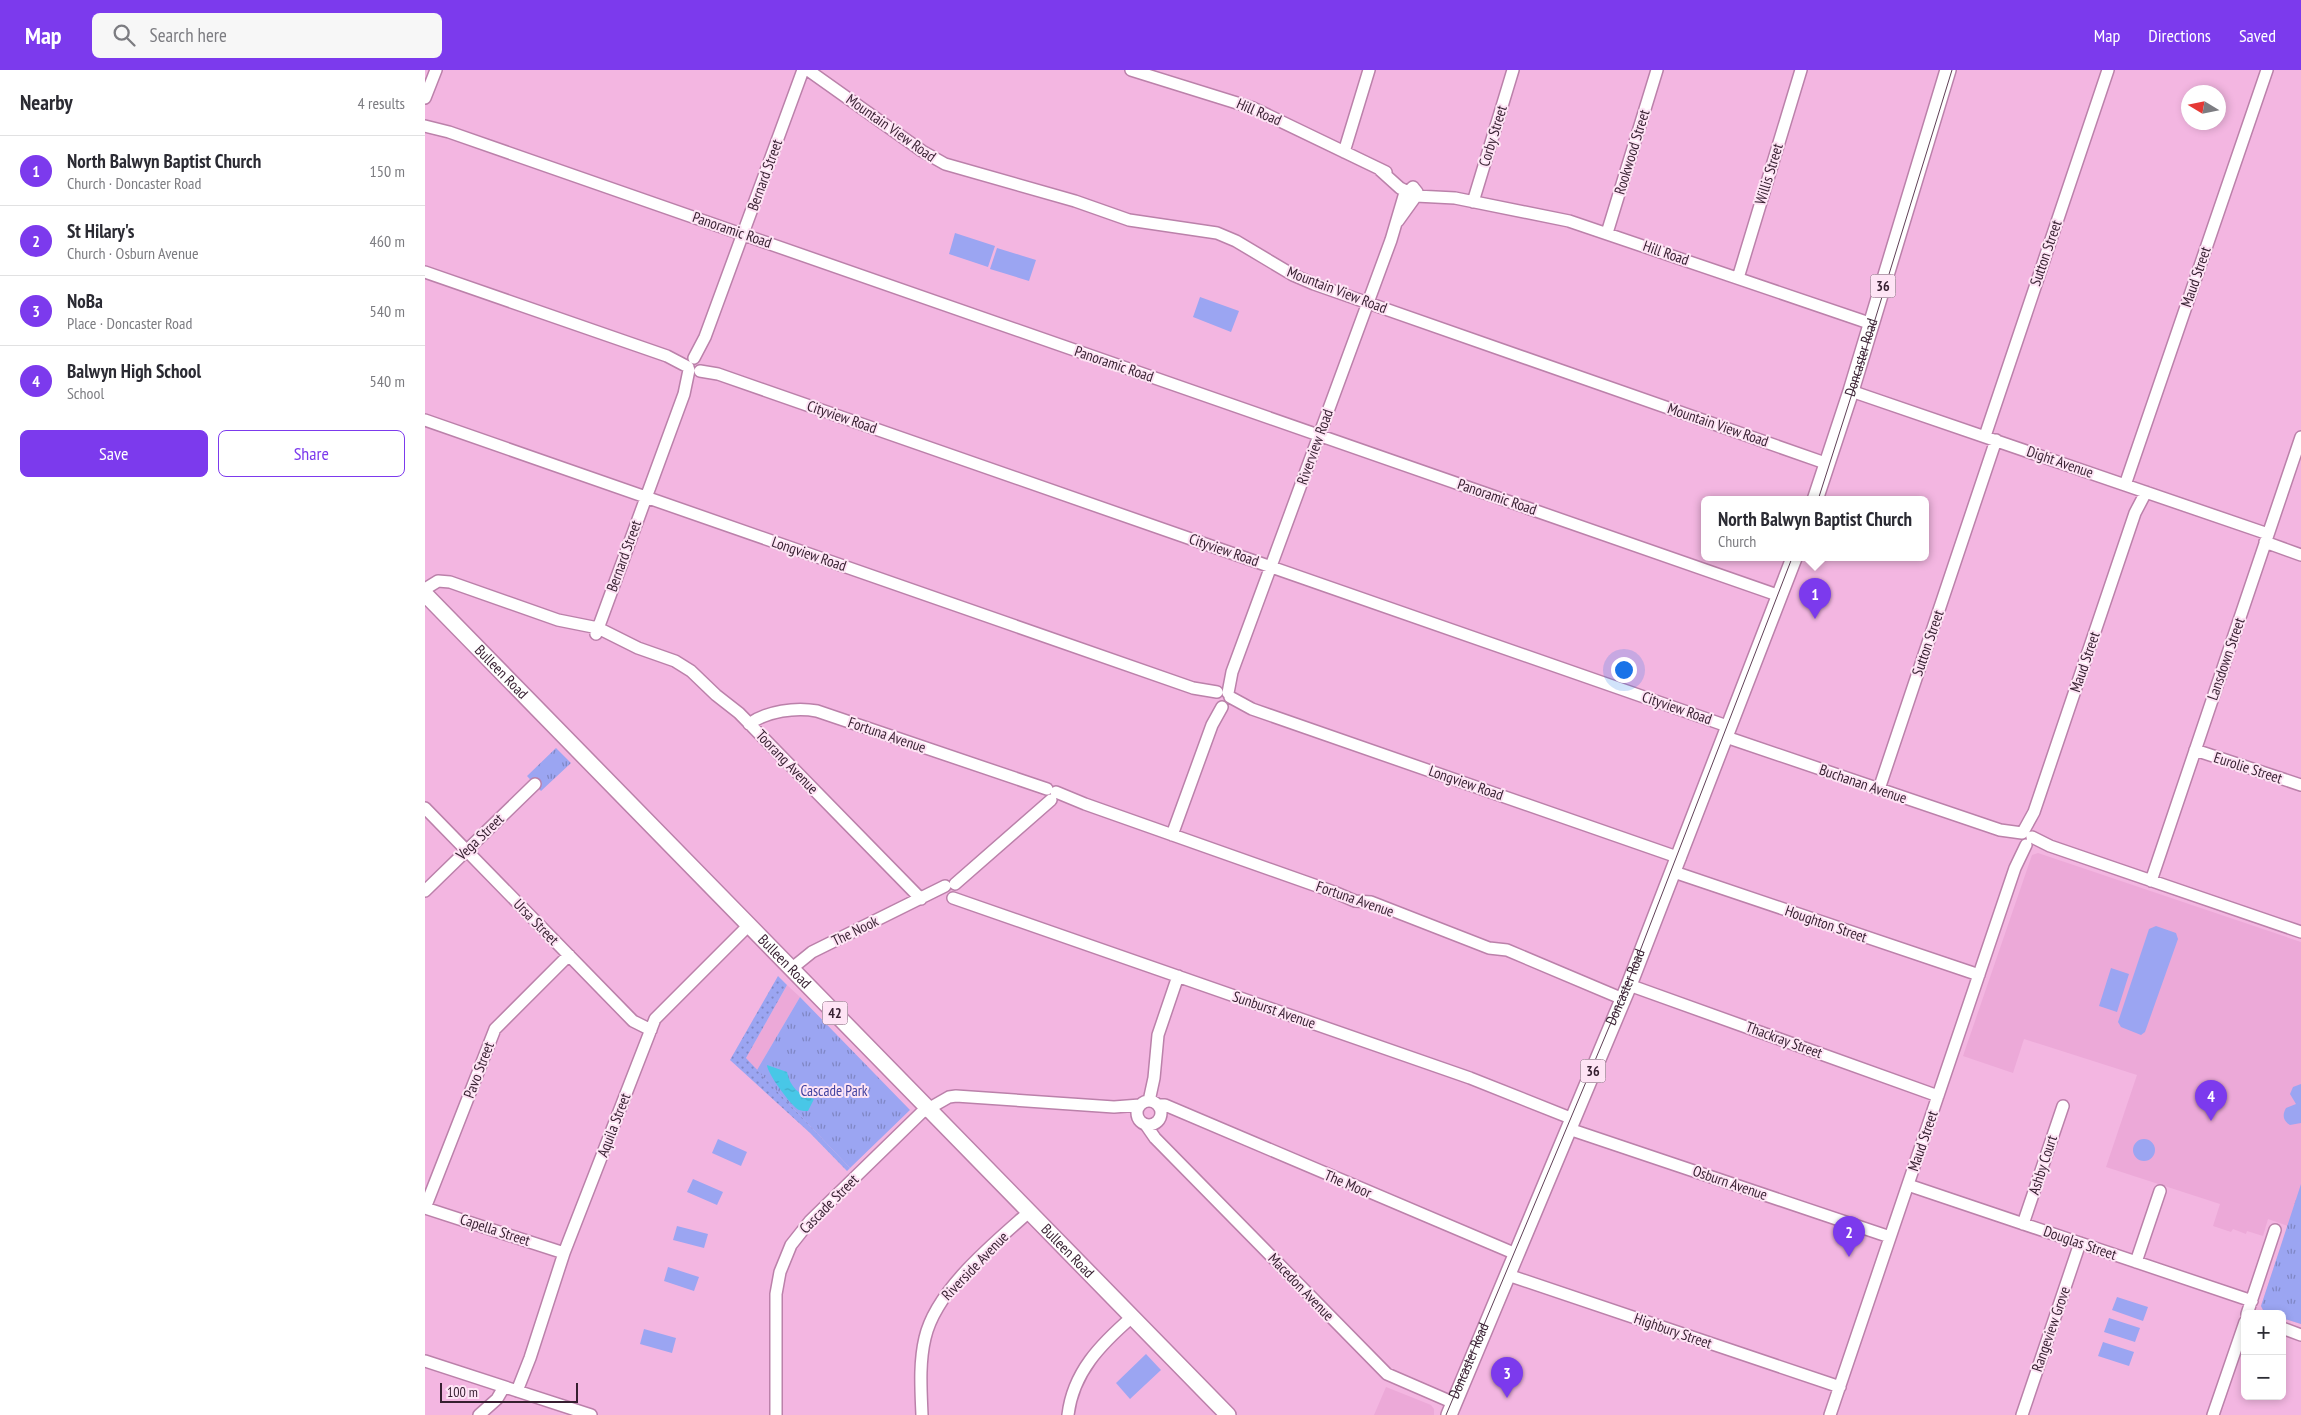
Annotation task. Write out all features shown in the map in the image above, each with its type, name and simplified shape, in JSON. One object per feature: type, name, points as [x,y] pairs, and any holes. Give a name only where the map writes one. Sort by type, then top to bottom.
[{"type":"main road","name":"Doncaster Road","points":[[1816,496],[1872,324],[1948,70]]},
{"type":"main road","name":"Doncaster Road","points":[[1451,1409],[1623,999],[1680,858],[1794,561]]},
{"type":"main road","name":"Bulleen Road","points":[[425,594],[1228,1415]]},
{"type":"street","points":[[425,109],[427,94],[436,70]]},
{"type":"street","name":"Bernard Street","points":[[597,631],[803,70]]},
{"type":"street","name":"Mountain View Road","points":[[808,70],[922,151],[945,164],[1005,183],[1059,196],[1129,220],[1217,233],[1236,241],[1293,275],[1828,464]]},
{"type":"street","name":"Hill Road","points":[[1131,70],[1253,108],[1391,174],[1412,192],[1439,191],[1455,198],[1569,221],[1872,324]]},
{"type":"street","points":[[1344,152],[1369,70]]},
{"type":"street","name":"Corby Street","points":[[1473,202],[1513,70]]},
{"type":"street","name":"Rookwood Street","points":[[1607,234],[1657,70]]},
{"type":"street","name":"Willis Street","points":[[1738,278],[1801,70]]},
{"type":"street","name":"Sutton Street","points":[[1985,436],[2108,70]]},
{"type":"street","name":"Maud Street","points":[[2125,485],[2267,70]]},
{"type":"street","name":"Panoramic Road","points":[[425,120],[449,132]]},
{"type":"street","name":"Panoramic Road","points":[[425,126],[449,132],[1780,596]]},
{"type":"street","name":"Riverview Road","points":[[1171,835],[1398,221],[1412,192]]},
{"type":"street","name":"Cityview Road","points":[[425,272],[1271,566],[1728,732]]},
{"type":"street","name":"Dight Avenue","points":[[1851,391],[2143,490],[2267,538],[2301,555]]},
{"type":"street","name":"Longview Road","points":[[425,420],[1680,858]]},
{"type":"street","name":"Lansdown Street","points":[[2151,881],[2301,438]]},
{"type":"street","name":"Sutton Street","points":[[1879,789],[1996,440]]},
{"type":"street","name":"Maud Street","points":[[1830,1415],[2143,490]]},
{"type":"street","name":"Toorang Avenue","points":[[425,589],[435,582],[444,580],[558,620],[576,629],[597,631],[616,643],[638,648],[686,667],[749,724],[921,899]]},
{"type":"street","name":"Fortuna Avenue","points":[[749,724],[760,717],[773,714],[803,710],[817,711],[1023,783],[1049,796],[1085,804],[1355,901],[1371,902],[1489,948],[1507,950],[1623,999]]},
{"type":"street","name":"Buchanan Avenue","points":[[1728,732],[1879,789],[2301,932]]},
{"type":"street","name":"Eurolie Street","points":[[2195,750],[2301,785]]},
{"type":"street","name":"Vega Street","points":[[425,891],[535,784]]},
{"type":"street","name":"The Nook","points":[[791,968],[812,952],[921,899],[952,891],[1031,816],[1049,796]]},
{"type":"street","name":"Ursa Street","points":[[425,808],[633,1021],[651,1030]]},
{"type":"street","name":"Houghton Street","points":[[1674,872],[1979,975]]},
{"type":"street","name":"Sunburst Avenue","points":[[952,891],[973,904],[1470,1078],[1571,1124]]},
{"type":"street","name":"Aquila Street","points":[[519,1392],[565,1253],[651,1030],[661,1010],[749,925]]},
{"type":"street","name":"Pavo Street","points":[[425,1208],[495,1029],[569,955]]},
{"type":"street","points":[[1153,1106],[1137,1111],[1146,1122],[1160,1119],[1153,1106],[1158,1034],[1178,976]]},
{"type":"street","name":"Thackray Street","points":[[1629,984],[1938,1096]]},
{"type":"street","name":"Macedon Avenue","points":[[929,1109],[949,1097],[956,1096],[1114,1107],[1153,1106]]},
{"type":"street","name":"The Moor","points":[[1153,1106],[1165,1105],[1180,1113],[1516,1254]]},
{"type":"street","name":"Ashby Court","points":[[2023,1224],[2063,1106]]},
{"type":"street","name":"Macedon Avenue","points":[[1114,1107],[1146,1122],[1165,1148],[1387,1374],[1451,1409]]},
{"type":"street","name":"Cascade Street","points":[[775,1415],[776,1294],[780,1272],[791,1245],[810,1221],[918,1116],[929,1109]]},
{"type":"street","name":"Osburn Avenue","points":[[1571,1124],[1890,1237]]},
{"type":"street","name":"Douglas Street","points":[[1908,1185],[2252,1301]]},
{"type":"street","points":[[2136,1262],[2160,1191]]},
{"type":"street","name":"Capella Street","points":[[425,1208],[565,1253]]},
{"type":"street","name":"Riverside Avenue","points":[[921,1415],[922,1351],[935,1311],[951,1288],[1029,1212]]},
{"type":"street","points":[[2249,1310],[2275,1230]]},
{"type":"street","name":"Rangeview Grove","points":[[2022,1415],[2080,1243]]},
{"type":"street","name":"Highbury Street","points":[[1507,1275],[1839,1387]]},
{"type":"street","points":[[1068,1415],[1076,1384],[1085,1365],[1131,1316]]},
{"type":"street","points":[[2286,1329],[2301,1335]]},
{"type":"street","points":[[2213,1415],[2241,1334]]},
{"type":"street","points":[[425,1361],[591,1415]]},
{"type":"street","points":[[479,1415],[497,1399],[504,1387]]},
{"type":"shaded area","points":[[2038,853],[2301,942],[2301,1324],[2286,1319],[2286,1310],[2263,1310],[2261,1306],[2288,1226],[2268,1219],[2263,1236],[2247,1231],[2246,1234],[2233,1229],[2231,1232],[2213,1226],[2220,1204],[2106,1167],[2137,1075],[2024,1039],[2013,1073],[1963,1056],[2032,855]]},
{"type":"shaded area","points":[[787,985],[800,997],[757,1070],[746,1058]]},
{"type":"shaded area","points":[[1386,1387],[1431,1405],[1434,1409],[1434,1415],[1374,1415]]},
{"type":"green space","points":[[955,233],[995,246],[988,267],[949,254]]},
{"type":"green space","points":[[997,248],[1036,260],[1029,281],[990,269]]},
{"type":"green space","points":[[1200,297],[1239,311],[1231,332],[1193,317]]},
{"type":"green space","points":[[556,748],[571,763],[541,791],[527,776]]},
{"type":"green space","points":[[2156,926],[2176,933],[2178,939],[2145,1032],[2141,1035],[2121,1027],[2118,1022],[2149,929]]},
{"type":"green space","points":[[2111,968],[2129,974],[2117,1012],[2099,1006]]},
{"type":"green space","points":[[778,976],[787,985],[746,1058],[850,1168],[847,1171],[810,1133],[730,1060]]},
{"type":"green space","name":"Cascade Park","points":[[800,997],[910,1110],[850,1168],[757,1070]]},
{"type":"green space","points":[[2301,1084],[2301,1123],[2290,1125],[2284,1118],[2284,1113],[2286,1108],[2296,1104],[2290,1094],[2293,1087]]},
{"type":"green space","points":[[718,1139],[747,1152],[741,1166],[712,1153]]},
{"type":"green space","points":[[2144,1139],[2154,1146],[2155,1150],[2148,1160],[2144,1161],[2134,1154],[2133,1150],[2140,1140]]},
{"type":"green space","points":[[693,1179],[723,1192],[717,1205],[687,1192]]},
{"type":"green space","points":[[2301,1184],[2301,1324],[2286,1319],[2286,1310],[2263,1310],[2261,1306]]},
{"type":"green space","points":[[677,1226],[708,1234],[704,1248],[673,1240]]},
{"type":"green space","points":[[668,1267],[699,1277],[694,1291],[664,1281]]},
{"type":"green space","points":[[2117,1297],[2148,1307],[2143,1321],[2112,1310]]},
{"type":"green space","points":[[2109,1318],[2140,1328],[2135,1342],[2104,1332]]},
{"type":"green space","points":[[644,1329],[676,1338],[672,1353],[640,1344]]},
{"type":"green space","points":[[2103,1342],[2134,1352],[2129,1366],[2098,1356]]},
{"type":"green space","points":[[1146,1354],[1161,1370],[1130,1399],[1116,1383]]},
{"type":"water","points":[[767,1065],[787,1072],[790,1082],[796,1090],[814,1099],[808,1111],[799,1110],[785,1096],[775,1082]]},
{"type":"tram line","points":[[1819,496],[1952,70]]},
{"type":"tram line","points":[[1446,1415],[1628,982],[1791,561]]},
{"type":"place","name":"North Balwyn Baptist Church","points":[[1815,619]]},
{"type":"place","name":"Balwyn High School","points":[[2211,1121]]},
{"type":"place","name":"St Hilary's","points":[[1849,1257]]},
{"type":"place","name":"NoBa","points":[[1507,1398]]}]
